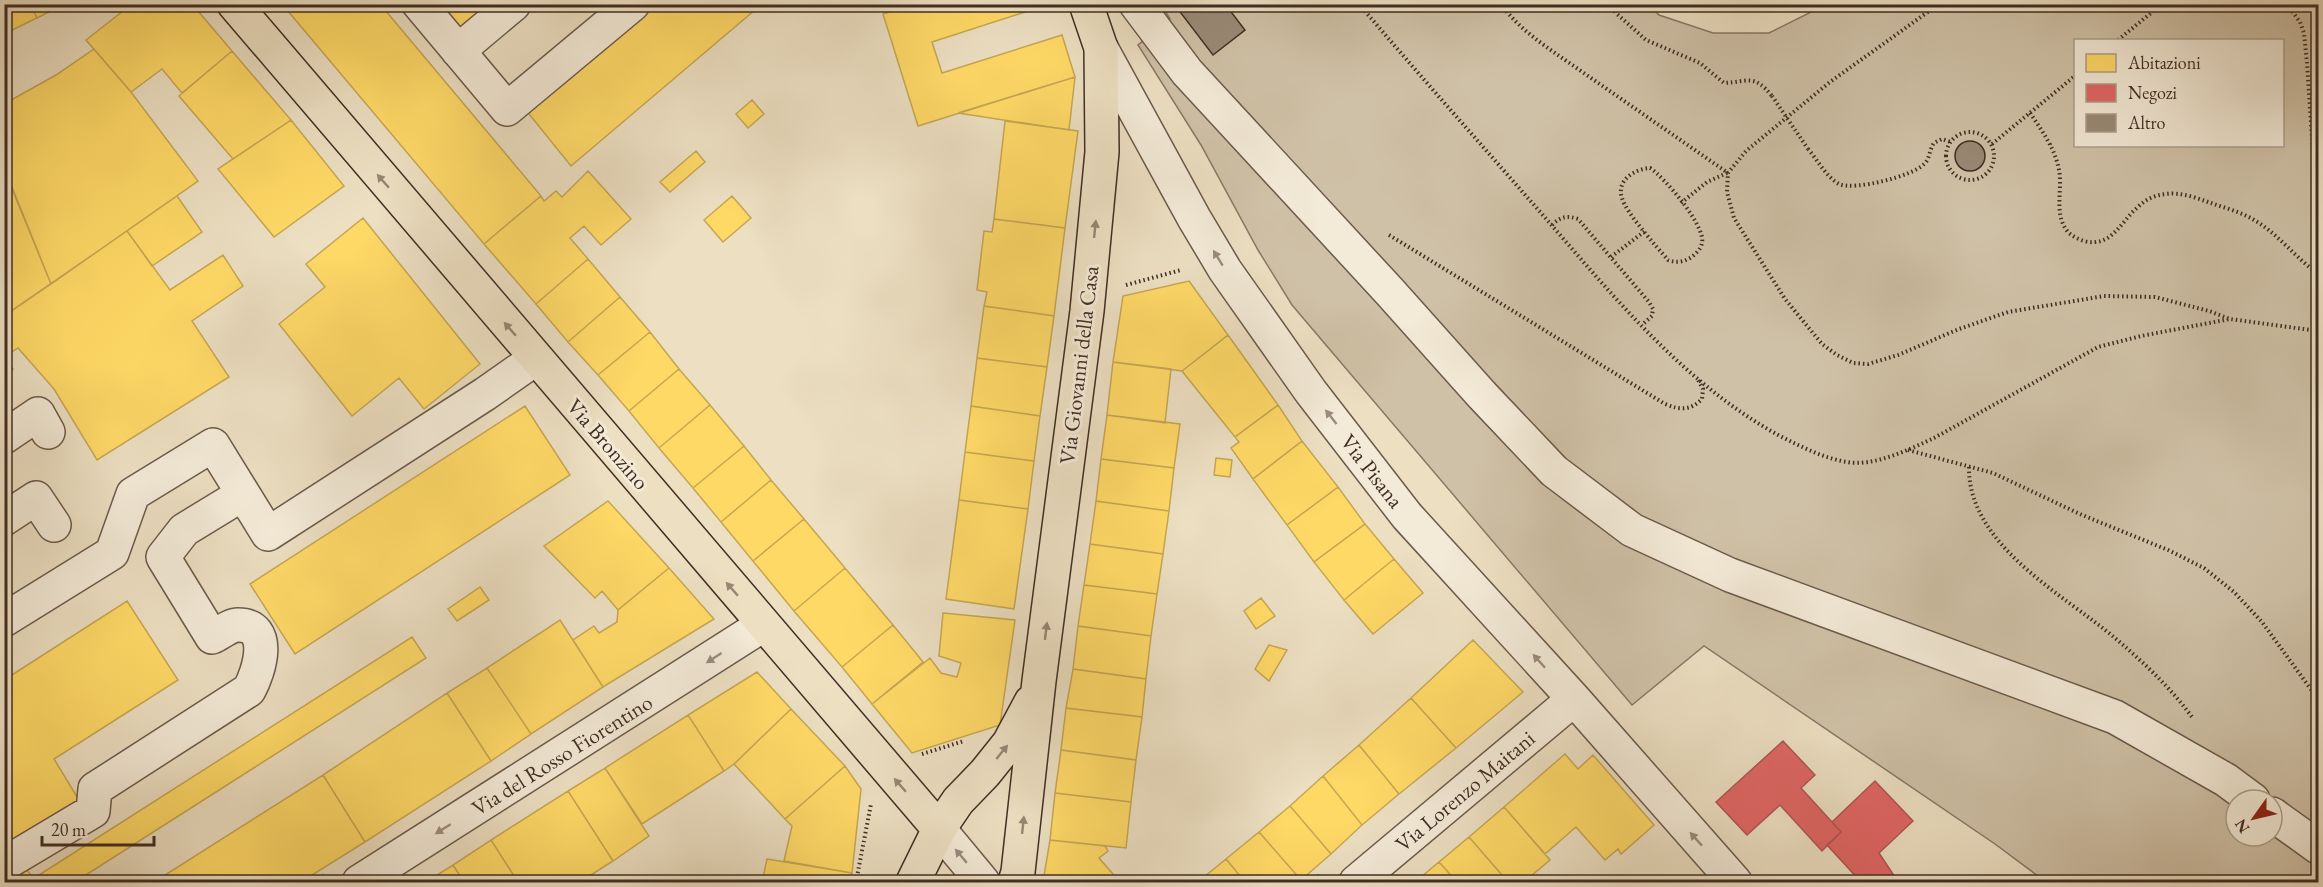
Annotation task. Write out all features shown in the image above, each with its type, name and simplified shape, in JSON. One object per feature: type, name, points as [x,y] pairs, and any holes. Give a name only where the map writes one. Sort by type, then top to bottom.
[{"type":"main road","name":"Via Bronzino","points":[[234,4],[939,829]]},
{"type":"main road","name":"Via Pisana","points":[[1086,4],[1101,48]]},
{"type":"main road","name":"Via Giovanni della Casa","points":[[1015,882],[1085,323],[1101,164],[1101,48]]},
{"type":"main road","name":"Via Giovanni della Casa","points":[[913,882],[939,829],[958,801],[1009,743],[1022,723],[1039,681]]},
{"type":"street","points":[[419,4],[507,109],[633,4]]},
{"type":"street","points":[[458,51],[514,4]]},
{"type":"street","points":[[1136,4],[1187,72],[1390,291],[1482,395],[1554,471],[1632,530],[1730,575],[2115,717],[2237,788]]},
{"type":"street","name":"Via Pisana","points":[[1101,48],[1225,270],[1311,392],[1407,516],[1574,699],[1735,882]]},
{"type":"street","points":[[4,620],[112,553],[133,494],[213,445],[268,534],[485,394],[535,359]]},
{"type":"street","points":[[4,437],[38,414],[48,432]]},
{"type":"street","points":[[4,864],[93,811],[95,789],[249,690],[261,662],[258,636],[249,628],[236,625],[212,637],[163,557],[184,530],[243,494]]},
{"type":"street","points":[[4,519],[36,498],[54,525]]},
{"type":"street","name":"Via del Rosso Fiorentino","points":[[346,876],[763,625]]},
{"type":"street","name":"Via Lorenzo Maitani","points":[[1356,882],[1574,699]]},
{"type":"street","points":[[2284,822],[2319,847]]},
{"type":"street","name":"Via Bronzino","points":[[939,829],[983,882]]},
{"type":"path","points":[[1359,4],[1642,326],[1698,378],[1747,417],[1820,456],[1850,463],[1879,459],[1907,450],[2098,347],[2141,336],[2230,319]]},
{"type":"path","points":[[1501,4],[1508,15],[1530,35],[1728,173]]},
{"type":"path","points":[[1609,4],[1616,14],[1646,40],[1700,63],[1724,83],[1754,80],[1772,96],[1808,148],[1834,181],[1841,185],[1855,186],[1874,183],[1919,168],[1927,161],[1934,143],[1942,139],[1951,142]]},
{"type":"path","points":[[1939,4],[1830,82],[1746,151],[1728,173],[1727,192],[1734,218],[1774,282],[1822,344],[1853,363],[1868,364],[1883,360],[2008,312],[2104,296],[2155,297],[2230,319],[2318,330],[2317,211],[2304,33],[2287,4]]},
{"type":"path","points":[[2119,39],[2162,4]]},
{"type":"path","points":[[1992,144],[2074,77]]},
{"type":"path","points":[[2030,113],[2056,157],[2061,184],[2059,199],[2062,223],[2069,233],[2080,240],[2091,243],[2107,239],[2119,230],[2137,207],[2149,198],[2169,193],[2199,198],[2254,220],[2317,273]]},
{"type":"path","points":[[1971,132],[1987,138],[1992,144],[1995,159],[1993,167],[1982,178],[1966,180],[1959,178],[1948,167],[1946,151],[1951,142],[1963,133],[1971,132]]},
{"type":"path","points":[[1650,168],[1660,174],[1697,223],[1702,243],[1696,254],[1686,261],[1675,262],[1668,260],[1645,231],[1621,198],[1622,185],[1629,175],[1639,169],[1650,168]]},
{"type":"path","points":[[1681,202],[1707,182],[1728,173]]},
{"type":"path","points":[[1552,225],[1563,217],[1570,216],[1578,219],[1653,309],[1653,316],[1642,326]]},
{"type":"path","points":[[1380,229],[1665,404],[1686,410],[1696,406],[1702,399],[1703,389],[1698,378]]},
{"type":"path","points":[[1611,257],[1645,231]]},
{"type":"path","points":[[1907,450],[1994,473],[2082,515],[2168,550],[2204,568],[2234,592],[2262,622],[2319,699]]},
{"type":"path","points":[[1969,466],[1969,481],[1984,519],[2021,565],[2114,638],[2152,672],[2196,723]]},
{"type":"path","points":[[856,882],[872,801]]},
{"type":"path","points":[[312,882],[346,876]]},
{"type":"shaded area","points":[[1161,4],[1648,4],[1659,15],[1713,33],[1769,33],[1825,5],[2318,5],[2318,882],[2046,882],[1995,844],[1704,646],[1632,705],[1292,305],[1258,250],[1201,145],[1138,45],[1170,19]]},
{"type":"building: Abitazioni","points":[[4,4],[30,4],[37,18],[4,34]]},
{"type":"building: Abitazioni","points":[[30,4],[65,4],[37,18]]},
{"type":"building: Abitazioni","points":[[132,4],[192,4],[232,51],[182,93],[162,69],[131,92],[86,40]]},
{"type":"building: Abitazioni","points":[[282,4],[380,4],[541,196],[484,244]]},
{"type":"building: Abitazioni","points":[[436,4],[490,4],[458,31]]},
{"type":"building: Abitazioni","points":[[640,4],[762,4],[571,166],[521,104]]},
{"type":"building: Abitazioni","points":[[914,4],[1050,4],[932,42],[942,73],[1062,35],[1075,77],[918,126],[883,14]]},
{"type":"building: Abitazioni","points":[[94,49],[131,92],[198,181],[51,284],[4,169],[4,104],[56,75]]},
{"type":"building: Abitazioni","points":[[232,51],[291,120],[233,159],[179,96]]},
{"type":"building: Abitazioni","points":[[1075,77],[1069,130],[958,113]]},
{"type":"building: Abitazioni","points":[[752,100],[764,114],[748,128],[736,114]]},
{"type":"building: Abitazioni","points":[[291,120],[344,186],[274,237],[218,169]]},
{"type":"building: Abitazioni","points":[[1005,121],[1078,131],[1065,228],[994,219]]},
{"type":"building: Abitazioni","points":[[696,151],[705,162],[670,192],[660,182]]},
{"type":"building: Abitazioni","points":[[588,171],[631,219],[601,245],[584,226],[570,238],[588,259],[536,304],[484,244],[541,196],[544,201],[556,191],[562,197]]},
{"type":"building: Abitazioni","points":[[6,172],[51,284],[4,316],[4,173]]},
{"type":"building: Abitazioni","points":[[177,196],[202,232],[152,266],[127,231]]},
{"type":"building: Abitazioni","points":[[732,196],[751,218],[723,242],[704,220]]},
{"type":"building: Abitazioni","points":[[363,218],[480,364],[424,409],[399,378],[352,416],[279,324],[325,287],[306,264]]},
{"type":"building: Abitazioni","points":[[994,219],[1065,228],[1054,316],[984,306],[987,292],[977,290],[984,231],[992,232]]},
{"type":"building: Abitazioni","points":[[127,231],[170,290],[223,255],[243,286],[192,321],[229,377],[97,460],[54,389],[18,348],[6,356],[13,369],[4,376],[4,316]]},
{"type":"building: Abitazioni","points":[[588,259],[620,297],[568,342],[536,304]]},
{"type":"building: Abitazioni","points":[[1189,281],[1228,335],[1182,371],[1113,362],[1123,296]]},
{"type":"building: Abitazioni","points":[[620,297],[650,332],[598,375],[568,342]]},
{"type":"building: Abitazioni","points":[[984,306],[1054,316],[1047,367],[977,358]]},
{"type":"building: Abitazioni","points":[[650,332],[679,369],[629,411],[598,375]]},
{"type":"building: Abitazioni","points":[[1228,335],[1278,405],[1235,437],[1182,371]]},
{"type":"building: Abitazioni","points":[[977,358],[1047,367],[1040,416],[971,406]]},
{"type":"building: Abitazioni","points":[[1113,362],[1171,369],[1165,423],[1107,415]]},
{"type":"building: Abitazioni","points":[[679,369],[710,405],[659,448],[629,411]]},
{"type":"building: Abitazioni","points":[[710,405],[744,446],[693,488],[659,448]]},
{"type":"building: Abitazioni","points":[[1278,405],[1302,441],[1253,479],[1231,448],[1239,442],[1235,437]]},
{"type":"building: Abitazioni","points":[[525,406],[570,475],[295,654],[250,584]]},
{"type":"building: Abitazioni","points":[[971,406],[1040,416],[1034,461],[965,452]]},
{"type":"building: Abitazioni","points":[[1107,415],[1180,424],[1174,468],[1101,459]]},
{"type":"building: Abitazioni","points":[[1302,441],[1338,487],[1287,525],[1253,479]]},
{"type":"building: Abitazioni","points":[[744,446],[771,480],[721,522],[693,488]]},
{"type":"building: Abitazioni","points":[[965,452],[1034,461],[1028,509],[959,500]]},
{"type":"building: Abitazioni","points":[[1216,458],[1232,460],[1230,477],[1214,475]]},
{"type":"building: Abitazioni","points":[[1101,459],[1174,468],[1169,511],[1096,501]]},
{"type":"building: Abitazioni","points":[[771,480],[804,519],[753,561],[721,522]]},
{"type":"building: Abitazioni","points":[[1338,487],[1365,524],[1314,562],[1287,525]]},
{"type":"building: Abitazioni","points":[[959,500],[1028,509],[1014,609],[946,599]]},
{"type":"building: Abitazioni","points":[[608,501],[669,568],[618,610],[602,591],[595,598],[544,546]]},
{"type":"building: Abitazioni","points":[[1096,501],[1169,511],[1163,554],[1090,544]]},
{"type":"building: Abitazioni","points":[[804,519],[845,568],[794,611],[753,561]]},
{"type":"building: Abitazioni","points":[[1365,524],[1394,559],[1344,600],[1314,562]]},
{"type":"building: Abitazioni","points":[[1090,544],[1163,554],[1157,594],[1084,585]]},
{"type":"building: Abitazioni","points":[[1394,559],[1423,593],[1373,634],[1344,600]]},
{"type":"building: Abitazioni","points":[[669,568],[714,619],[603,687],[573,640],[594,626],[599,633],[617,622],[618,610]]},
{"type":"building: Abitazioni","points":[[845,568],[893,625],[842,667],[794,611]]},
{"type":"building: Abitazioni","points":[[1084,585],[1157,594],[1151,636],[1078,626]]},
{"type":"building: Abitazioni","points":[[480,587],[489,600],[457,621],[448,609]]},
{"type":"building: Abitazioni","points":[[1261,598],[1275,616],[1256,629],[1244,611]]},
{"type":"building: Abitazioni","points":[[127,601],[178,680],[54,759],[82,805],[11,847],[4,836],[4,680]]},
{"type":"building: Abitazioni","points":[[943,613],[1015,620],[1000,725],[912,753],[872,704],[930,658],[941,673],[957,677],[961,663],[939,656]]},
{"type":"building: Abitazioni","points":[[560,620],[603,687],[531,734],[487,668]]},
{"type":"building: Abitazioni","points":[[893,625],[923,662],[872,704],[842,667]]},
{"type":"building: Abitazioni","points":[[1078,626],[1151,636],[1146,679],[1073,669]]},
{"type":"building: Abitazioni","points":[[412,637],[426,658],[75,882],[44,882],[39,875]]},
{"type":"building: Abitazioni","points":[[1473,640],[1523,692],[1456,748],[1411,698]]},
{"type":"building: Abitazioni","points":[[1269,645],[1287,650],[1269,681],[1255,669]]},
{"type":"building: Abitazioni","points":[[487,668],[531,734],[491,761],[447,693]]},
{"type":"building: Abitazioni","points":[[1073,669],[1146,679],[1142,717],[1066,708]]},
{"type":"building: Abitazioni","points":[[757,672],[791,709],[724,771],[688,715]]},
{"type":"building: Abitazioni","points":[[447,693],[491,761],[365,842],[323,775]]},
{"type":"building: Abitazioni","points":[[1411,698],[1456,748],[1399,794],[1359,745]]},
{"type":"building: Abitazioni","points":[[1066,708],[1142,717],[1136,760],[1061,750]]},
{"type":"building: Abitazioni","points":[[791,709],[845,766],[785,819],[734,764]]},
{"type":"building: Abitazioni","points":[[688,715],[724,771],[642,824],[605,768]]},
{"type":"building: Abitazioni","points":[[1359,745],[1399,794],[1362,825],[1323,776]]},
{"type":"building: Abitazioni","points":[[1061,750],[1136,760],[1131,802],[1055,793]]},
{"type":"building: Abitazioni","points":[[1565,754],[1578,769],[1593,755],[1654,825],[1621,854],[1618,849],[1605,860],[1576,827],[1545,854],[1504,807]]},
{"type":"building: Abitazioni","points":[[845,766],[861,789],[852,873],[784,861],[792,826],[785,819]]},
{"type":"building: Abitazioni","points":[[605,768],[649,836],[613,861],[568,791]]},
{"type":"building: Abitazioni","points":[[323,775],[365,842],[301,882],[154,882]]},
{"type":"building: Abitazioni","points":[[1323,776],[1362,825],[1331,854],[1290,806]]},
{"type":"building: Abitazioni","points":[[568,791],[613,861],[580,882],[518,882],[491,840]]},
{"type":"building: Abitazioni","points":[[1055,793],[1131,802],[1126,848],[1050,840]]},
{"type":"building: Abitazioni","points":[[1290,806],[1331,854],[1301,880],[1259,832]]},
{"type":"building: Abitazioni","points":[[1504,807],[1550,860],[1524,882],[1508,882],[1469,837]]},
{"type":"building: Abitazioni","points":[[1259,832],[1301,880],[1298,882],[1245,882],[1226,859]]},
{"type":"building: Abitazioni","points":[[1469,837],[1508,882],[1457,882],[1439,862]]},
{"type":"building: Abitazioni","points":[[491,840],[518,882],[464,882],[453,865]]},
{"type":"building: Abitazioni","points":[[1050,840],[1105,846],[1108,851],[1099,858],[1120,882],[1043,882]]},
{"type":"building: Abitazioni","points":[[767,859],[852,873],[850,882],[762,882]]},
{"type":"building: Abitazioni","points":[[1226,859],[1245,882],[1198,882]]},
{"type":"building: Abitazioni","points":[[1439,862],[1457,882],[1415,882]]},
{"type":"building: Abitazioni","points":[[453,865],[464,882],[426,882]]},
{"type":"building: Abitazioni","points":[[25,867],[36,882],[4,882],[4,878]]},
{"type":"building: Negozi","points":[[1783,741],[1815,775],[1801,788],[1841,832],[1822,851],[1780,805],[1747,835],[1716,802]]},
{"type":"building: Negozi","points":[[1875,781],[1913,821],[1879,853],[1895,877],[1888,882],[1861,882],[1827,845],[1841,832],[1832,822]]},
{"type":"building: Altro","points":[[1182,4],[1225,4],[1245,30],[1213,55],[1177,8]]},
{"type":"building: Altro","points":[[1970,141],[1981,145],[1985,156],[1981,167],[1970,171],[1959,167],[1955,156],[1959,145]]}]
